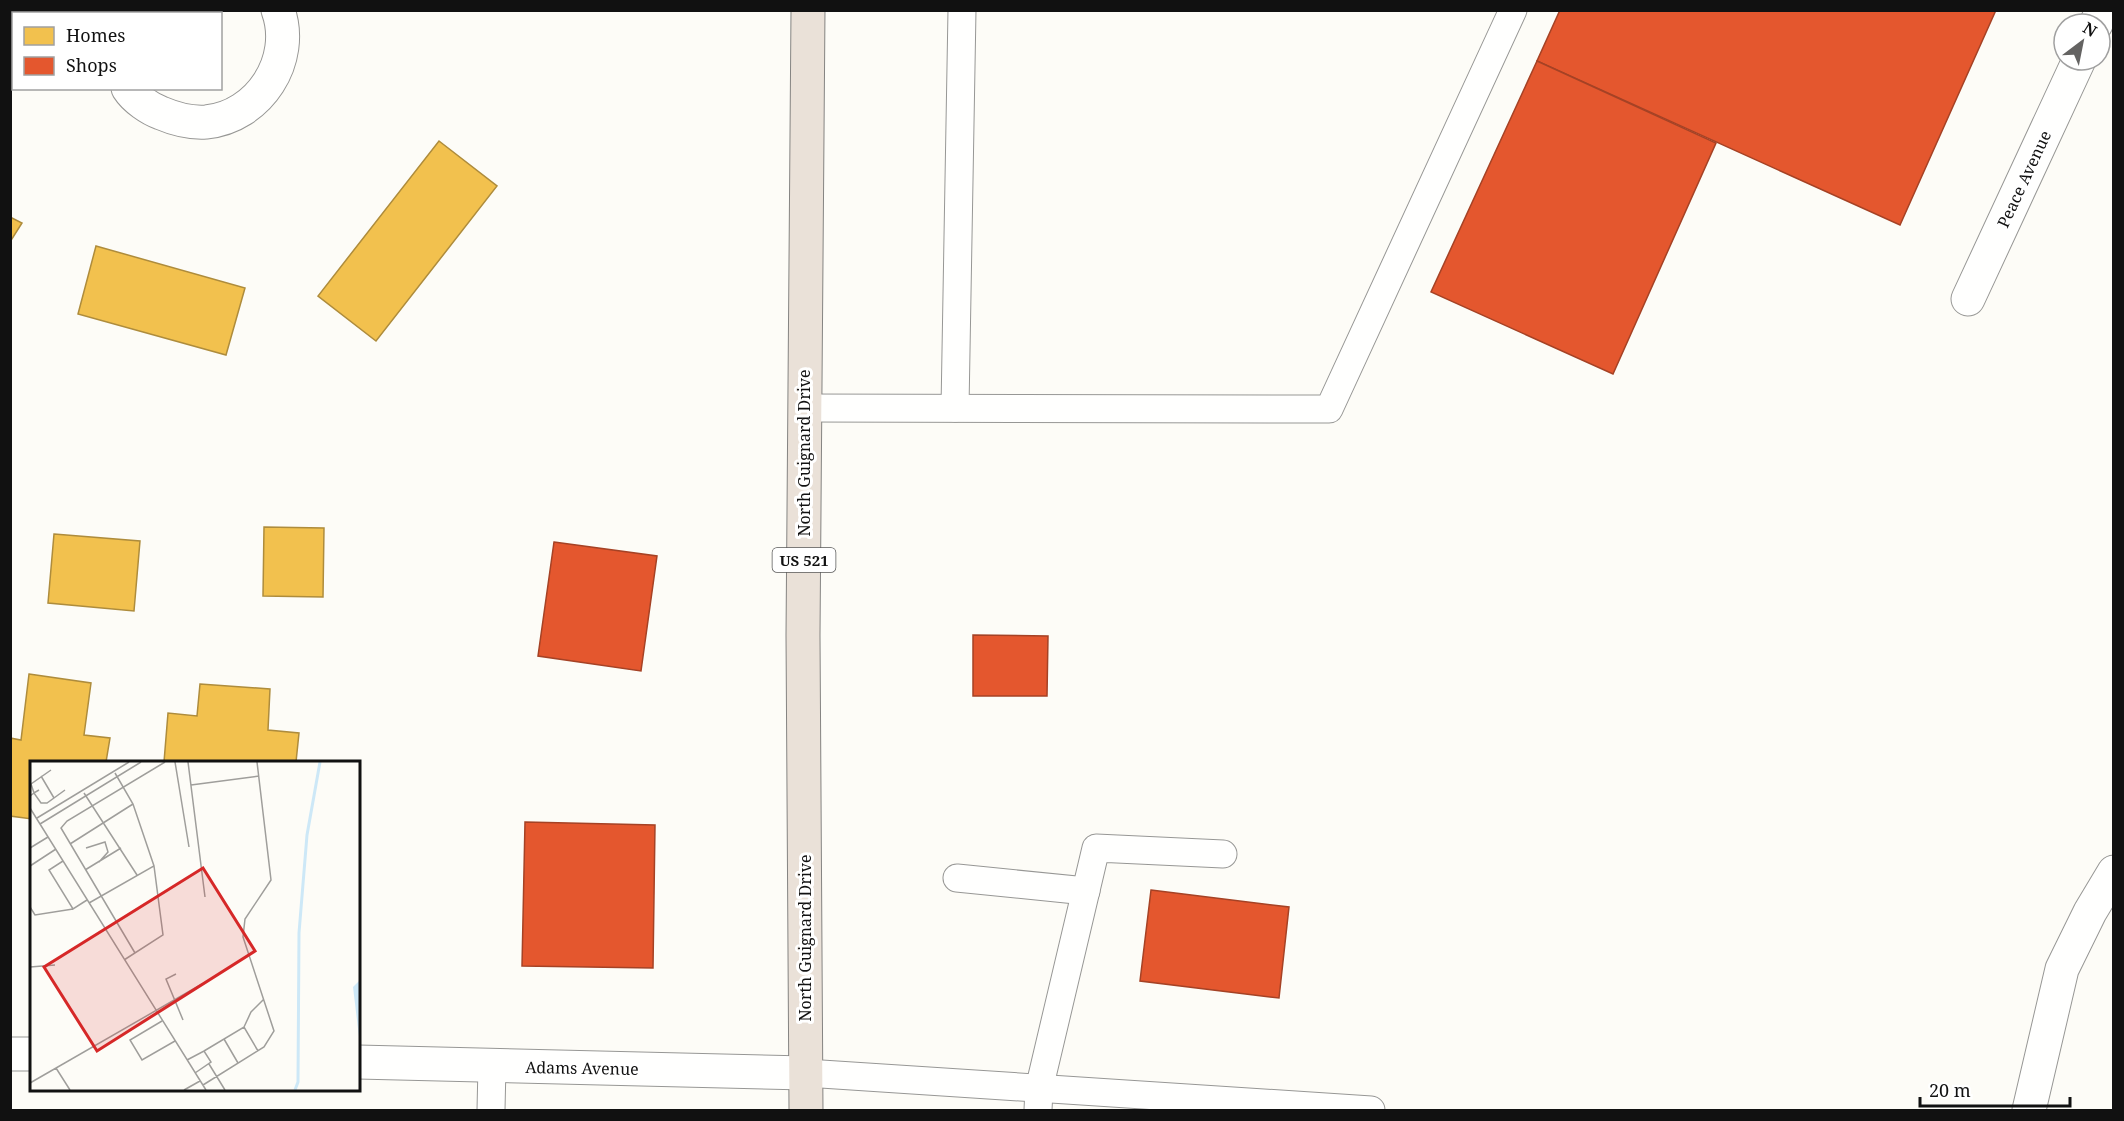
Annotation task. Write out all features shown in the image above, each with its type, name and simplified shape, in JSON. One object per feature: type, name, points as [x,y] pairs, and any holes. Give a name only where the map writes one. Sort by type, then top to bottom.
[{"type":"highway","name":"North Guignard Drive","points":[[806,1110],[803,635],[808,10]]},
{"type":"street","points":[[130,90],[152,110],[178,120],[206,122],[233,115],[256,100],[273,77],[282,51],[282,22],[278,10]]},
{"type":"street","name":"Peace Avenue","points":[[1968,299],[2073,72]]},
{"type":"street","points":[[2029,1110],[2062,969],[2090,912],[2114,872]]},
{"type":"street","points":[[10,1054],[30,1054]]},
{"type":"street","name":"Adams Avenue","points":[[360,1062],[806,1074]]},
{"type":"lane","points":[[955,408],[962,10]]},
{"type":"lane","points":[[805,408],[1329,409],[1513,10]]},
{"type":"lane","points":[[1039,1100],[1096,848],[1223,854]]},
{"type":"lane","points":[[957,878],[1086,891]]},
{"type":"lane","points":[[491,1110],[492,1066]]},
{"type":"lane","points":[[806,1074],[1039,1100],[1371,1110]]},
{"type":"building: Homes","points":[[439,141],[497,186],[376,341],[318,296]]},
{"type":"building: Homes","points":[[10,217],[22,223],[10,242]]},
{"type":"building: Homes","points":[[96,246],[245,288],[226,355],[78,314]]},
{"type":"building: Homes","points":[[264,527],[324,528],[323,597],[263,596]]},
{"type":"building: Homes","points":[[54,534],[140,541],[134,611],[48,603]]},
{"type":"building: Homes","points":[[29,674],[91,683],[84,735],[110,738],[106,761],[30,761],[30,819],[10,816],[10,738],[21,740]]},
{"type":"building: Homes","points":[[200,684],[270,689],[268,730],[299,733],[296,761],[164,761],[168,713],[197,716]]},
{"type":"building: Shops","points":[[1560,10],[1996,10],[1900,225],[1537,61]]},
{"type":"building: Shops","points":[[1537,61],[1716,143],[1613,374],[1431,292]]},
{"type":"building: Shops","points":[[554,542],[657,556],[641,671],[538,656]]},
{"type":"building: Shops","points":[[973,635],[1048,636],[1047,696],[973,696]]},
{"type":"building: Shops","points":[[525,822],[655,825],[653,968],[522,966]]},
{"type":"building: Shops","points":[[1151,890],[1289,907],[1279,998],[1140,981]]}]
